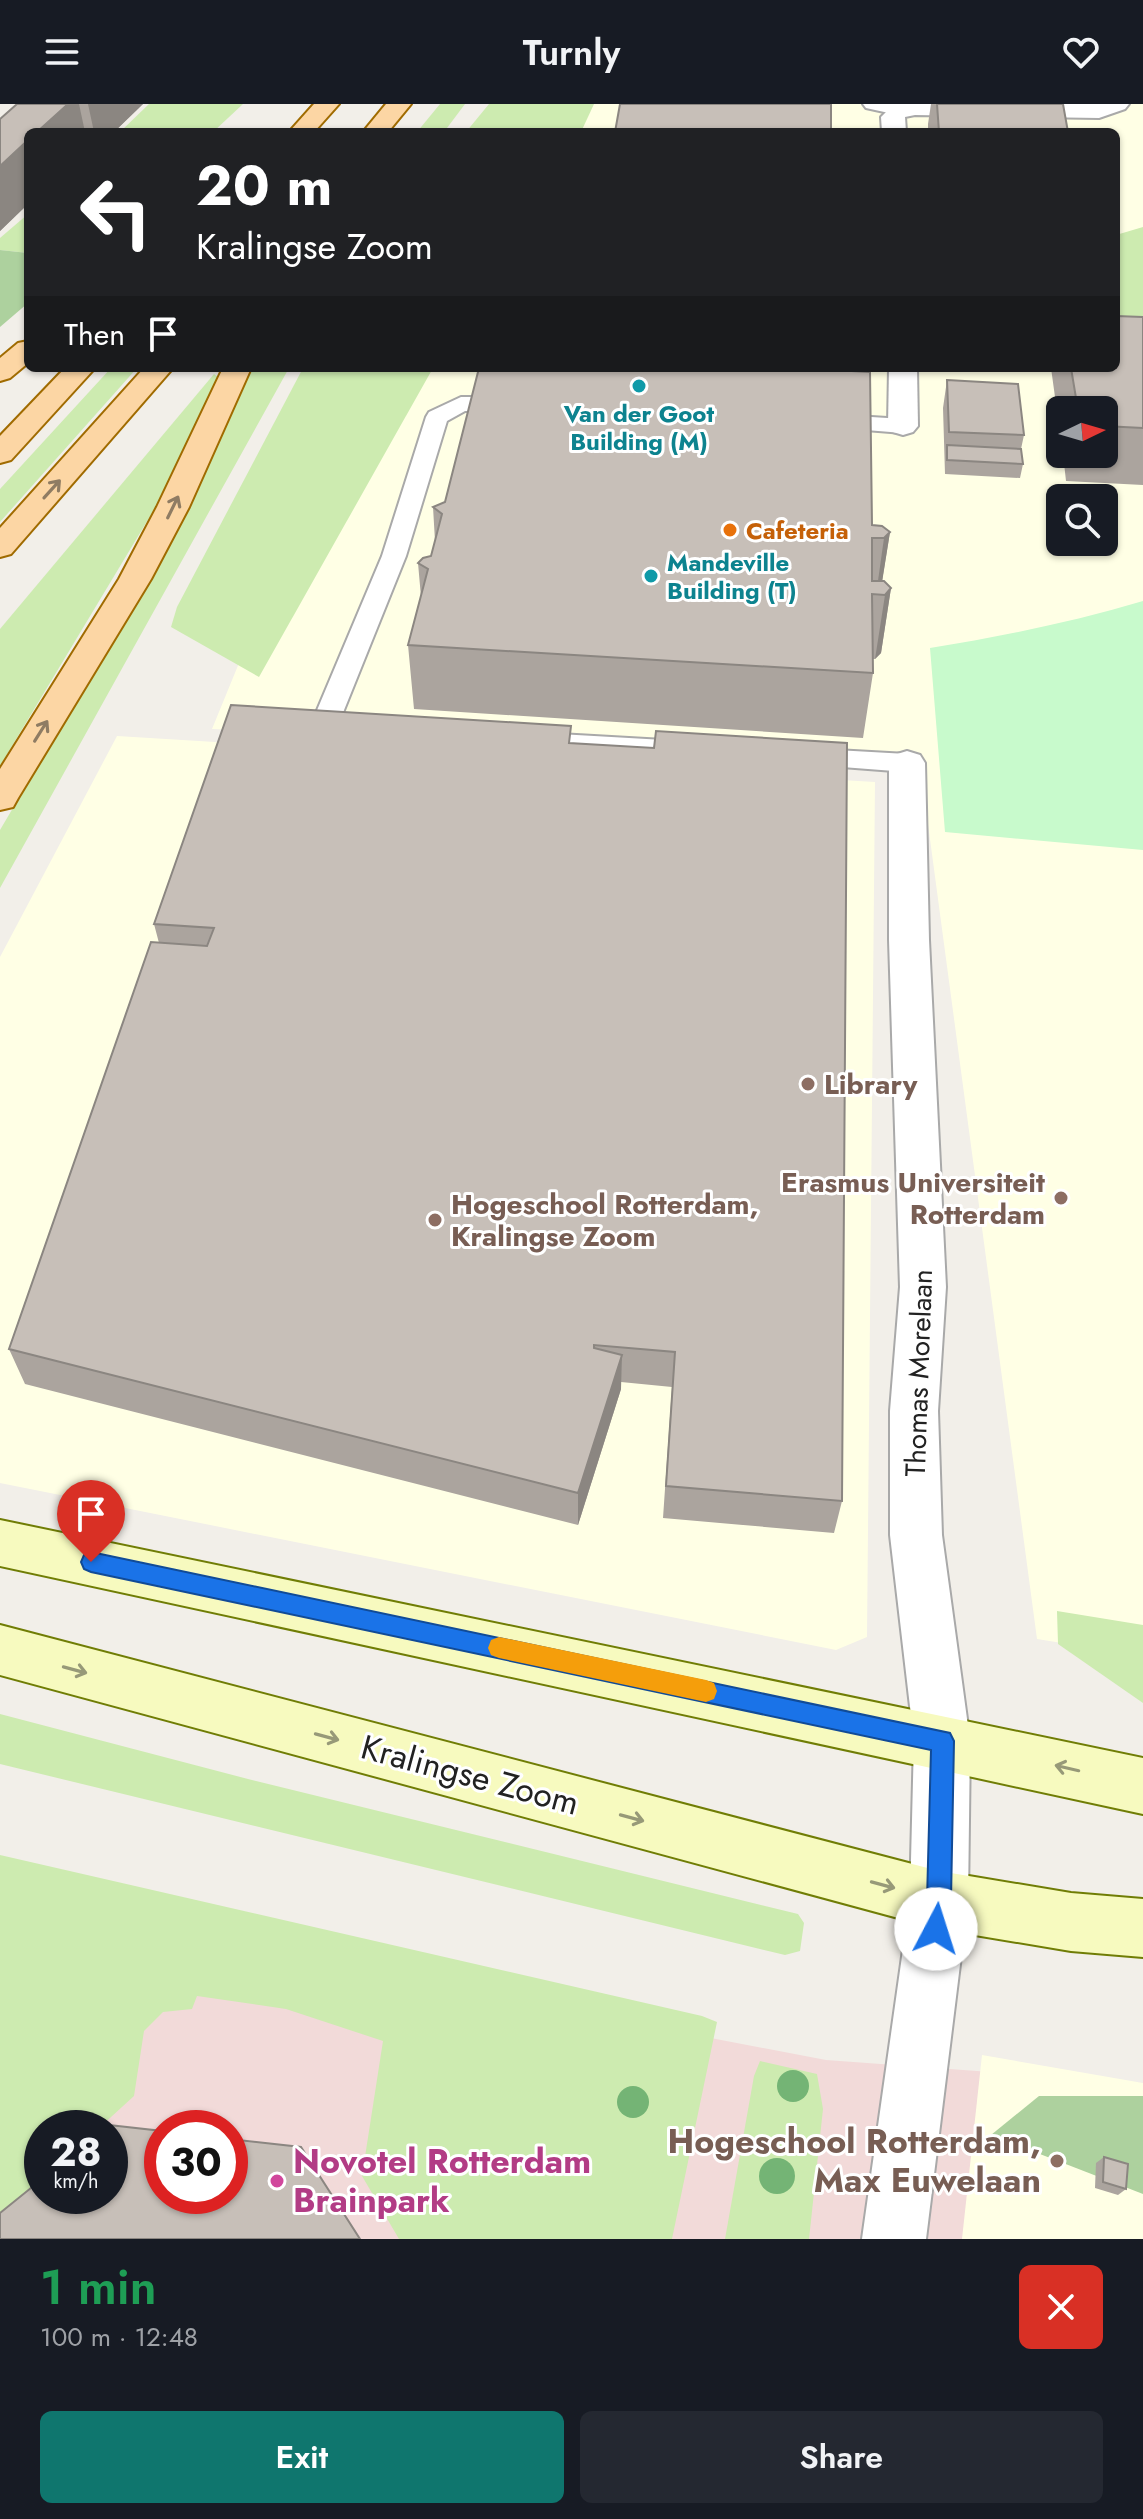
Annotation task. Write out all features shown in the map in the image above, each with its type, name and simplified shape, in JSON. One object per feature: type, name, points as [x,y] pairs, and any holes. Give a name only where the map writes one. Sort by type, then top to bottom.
[{"type":"main road","points":[[305,128],[327,104]]},
{"type":"main road","points":[[378,128],[399,104]]},
{"type":"main road","points":[[0,372],[24,352]]},
{"type":"main road","points":[[0,454],[77,372]]},
{"type":"main road","points":[[0,547],[155,372]]},
{"type":"main road","points":[[0,798],[135,579],[173,507],[235,372]]},
{"type":"main road","points":[[0,1543],[1143,1786]]},
{"type":"main road","name":"Kralingse Zoom","points":[[0,1650],[939,1900],[1071,1922],[1143,1928]]},
{"type":"street","points":[[896,121],[915,108],[1099,111],[1117,104]]},
{"type":"street","points":[[903,372],[903,426]]},
{"type":"street","name":"Thomas Morelaan","points":[[907,763],[909,940],[923,1287],[914,1411],[916,1535],[942,1741]]},
{"type":"street","points":[[894,2239],[939,1900],[942,1741]]},
{"type":"lane","points":[[872,104],[896,121]]},
{"type":"lane","points":[[367,735],[321,734],[394,556],[437,417],[447,409],[474,402],[537,405]]},
{"type":"lane","points":[[800,420],[903,426]]},
{"type":"lane","points":[[505,740],[697,739],[726,752]]},
{"type":"lane","points":[[771,755],[907,763]]},
{"type":"shaded area","name":"Erasmus Universiteit Rotterdam","points":[[528,104],[1143,104],[1143,1656],[1037,1639],[919,757],[212,729],[341,414],[366,372],[1120,372],[1120,128],[513,128]]},
{"type":"shaded area","name":"Hogeschool Rotterdam, Kralingse Zoom","points":[[117,736],[875,782],[867,1637],[836,1650],[0,1483],[0,957]]},
{"type":"shaded area","points":[[0,1902],[826,2060],[1143,2083],[1143,2239],[0,2239]]},
{"type":"shaded area","name":"Hogeschool Rotterdam, Max Euwelaan","points":[[982,2055],[1143,2083],[1143,2239],[962,2239]]},
{"type":"green space","points":[[149,104],[243,104],[217,128],[124,128]]},
{"type":"green space","points":[[440,104],[465,104],[447,128],[420,128]]},
{"type":"green space","points":[[489,104],[594,104],[583,128],[469,128]]},
{"type":"green space","points":[[24,217],[24,253],[0,250],[0,238]]},
{"type":"green space","points":[[1143,227],[1143,343],[1120,342],[1120,234]]},
{"type":"green space","points":[[0,250],[24,253],[24,306],[0,327]]},
{"type":"green space","points":[[107,372],[133,372],[0,522],[0,489]]},
{"type":"green space","points":[[250,372],[287,372],[0,888],[0,830],[132,606],[186,507]]},
{"type":"green space","points":[[301,372],[431,372],[259,677],[171,627],[177,607]]},
{"type":"green space","points":[[214,374],[218,377],[155,508],[0,766],[0,629]]},
{"type":"green space","points":[[1143,601],[1143,850],[945,832],[930,648],[1038,628]]},
{"type":"green space","points":[[1057,1611],[1143,1625],[1143,1703],[1058,1644]]},
{"type":"green space","points":[[0,1714],[248,1779],[798,1914],[804,1923],[800,1951],[785,1955],[0,1764]]},
{"type":"green space","points":[[0,1855],[702,2016],[717,2022],[672,2239],[399,2239],[362,2176],[383,2041],[286,2009],[197,1996],[192,2009],[163,2012],[144,2031],[134,2096],[119,2110],[24,2110],[24,2195],[0,2217]]},
{"type":"green space","points":[[760,2061],[817,2074],[823,2109],[809,2239],[725,2239],[754,2076]]},
{"type":"green space","points":[[1039,2096],[1143,2096],[1143,2194],[991,2135]]},
{"type":"building","points":[[17,104],[68,104],[41,128],[24,128],[24,144],[0,166],[0,119]]},
{"type":"building","points":[[620,104],[831,104],[831,128],[616,128]]},
{"type":"building","points":[[937,104],[1063,104],[1067,128],[939,128]]},
{"type":"building","points":[[1120,316],[1143,317],[1143,428],[1118,427],[1118,396],[1076,396],[1072,372],[1120,372]]},
{"type":"building","name":"Mandeville Building (T)","points":[[478,372],[870,372],[872,525],[882,526],[890,532],[884,538],[872,538],[872,581],[884,581],[891,588],[885,595],[872,594],[873,673],[408,645],[428,569],[418,563],[431,556],[442,514],[433,507],[445,502]]},
{"type":"building","points":[[947,380],[1018,384],[1024,435],[949,432]]},
{"type":"building","points":[[947,445],[1021,449],[1023,464],[947,460]]},
{"type":"building","name":"Hogeschool Rotterdam, Kralingse Zoom","points":[[231,705],[571,726],[569,743],[654,748],[656,731],[847,743],[842,1501],[666,1486],[675,1352],[594,1345],[594,1348],[622,1355],[578,1493],[9,1349],[151,942],[207,946],[214,928],[154,924]]},
{"type":"building","name":"Novotel Rotterdam Brainpark","points":[[128,2127],[144,2129],[144,2214],[248,2214],[248,2141],[301,2147],[360,2239],[0,2239],[0,2213],[24,2194],[24,2214],[128,2214]]},
{"type":"building","points":[[1104,2157],[1128,2164],[1126,2189],[1103,2182]]},
{"type":"slow traffic","points":[[499,1648],[706,1691]]},
{"type":"place","name":"Van der Goot Building (M)","points":[[639,386]]},
{"type":"place","name":"Cafeteria","points":[[730,530]]},
{"type":"place","name":"Mandeville Building (T)","points":[[651,576]]},
{"type":"place","name":"Library","points":[[808,1084]]},
{"type":"place","name":"Erasmus Universiteit Rotterdam","points":[[1061,1198]]},
{"type":"place","name":"Hogeschool Rotterdam, Kralingse Zoom","points":[[435,1220]]},
{"type":"place","name":"Hogeschool Rotterdam, Max Euwelaan","points":[[1057,2161]]},
{"type":"place","name":"Novotel Rotterdam Brainpark","points":[[277,2181]]},
{"type":"route","points":[[91,1562],[942,1741],[936,1929]]}]
